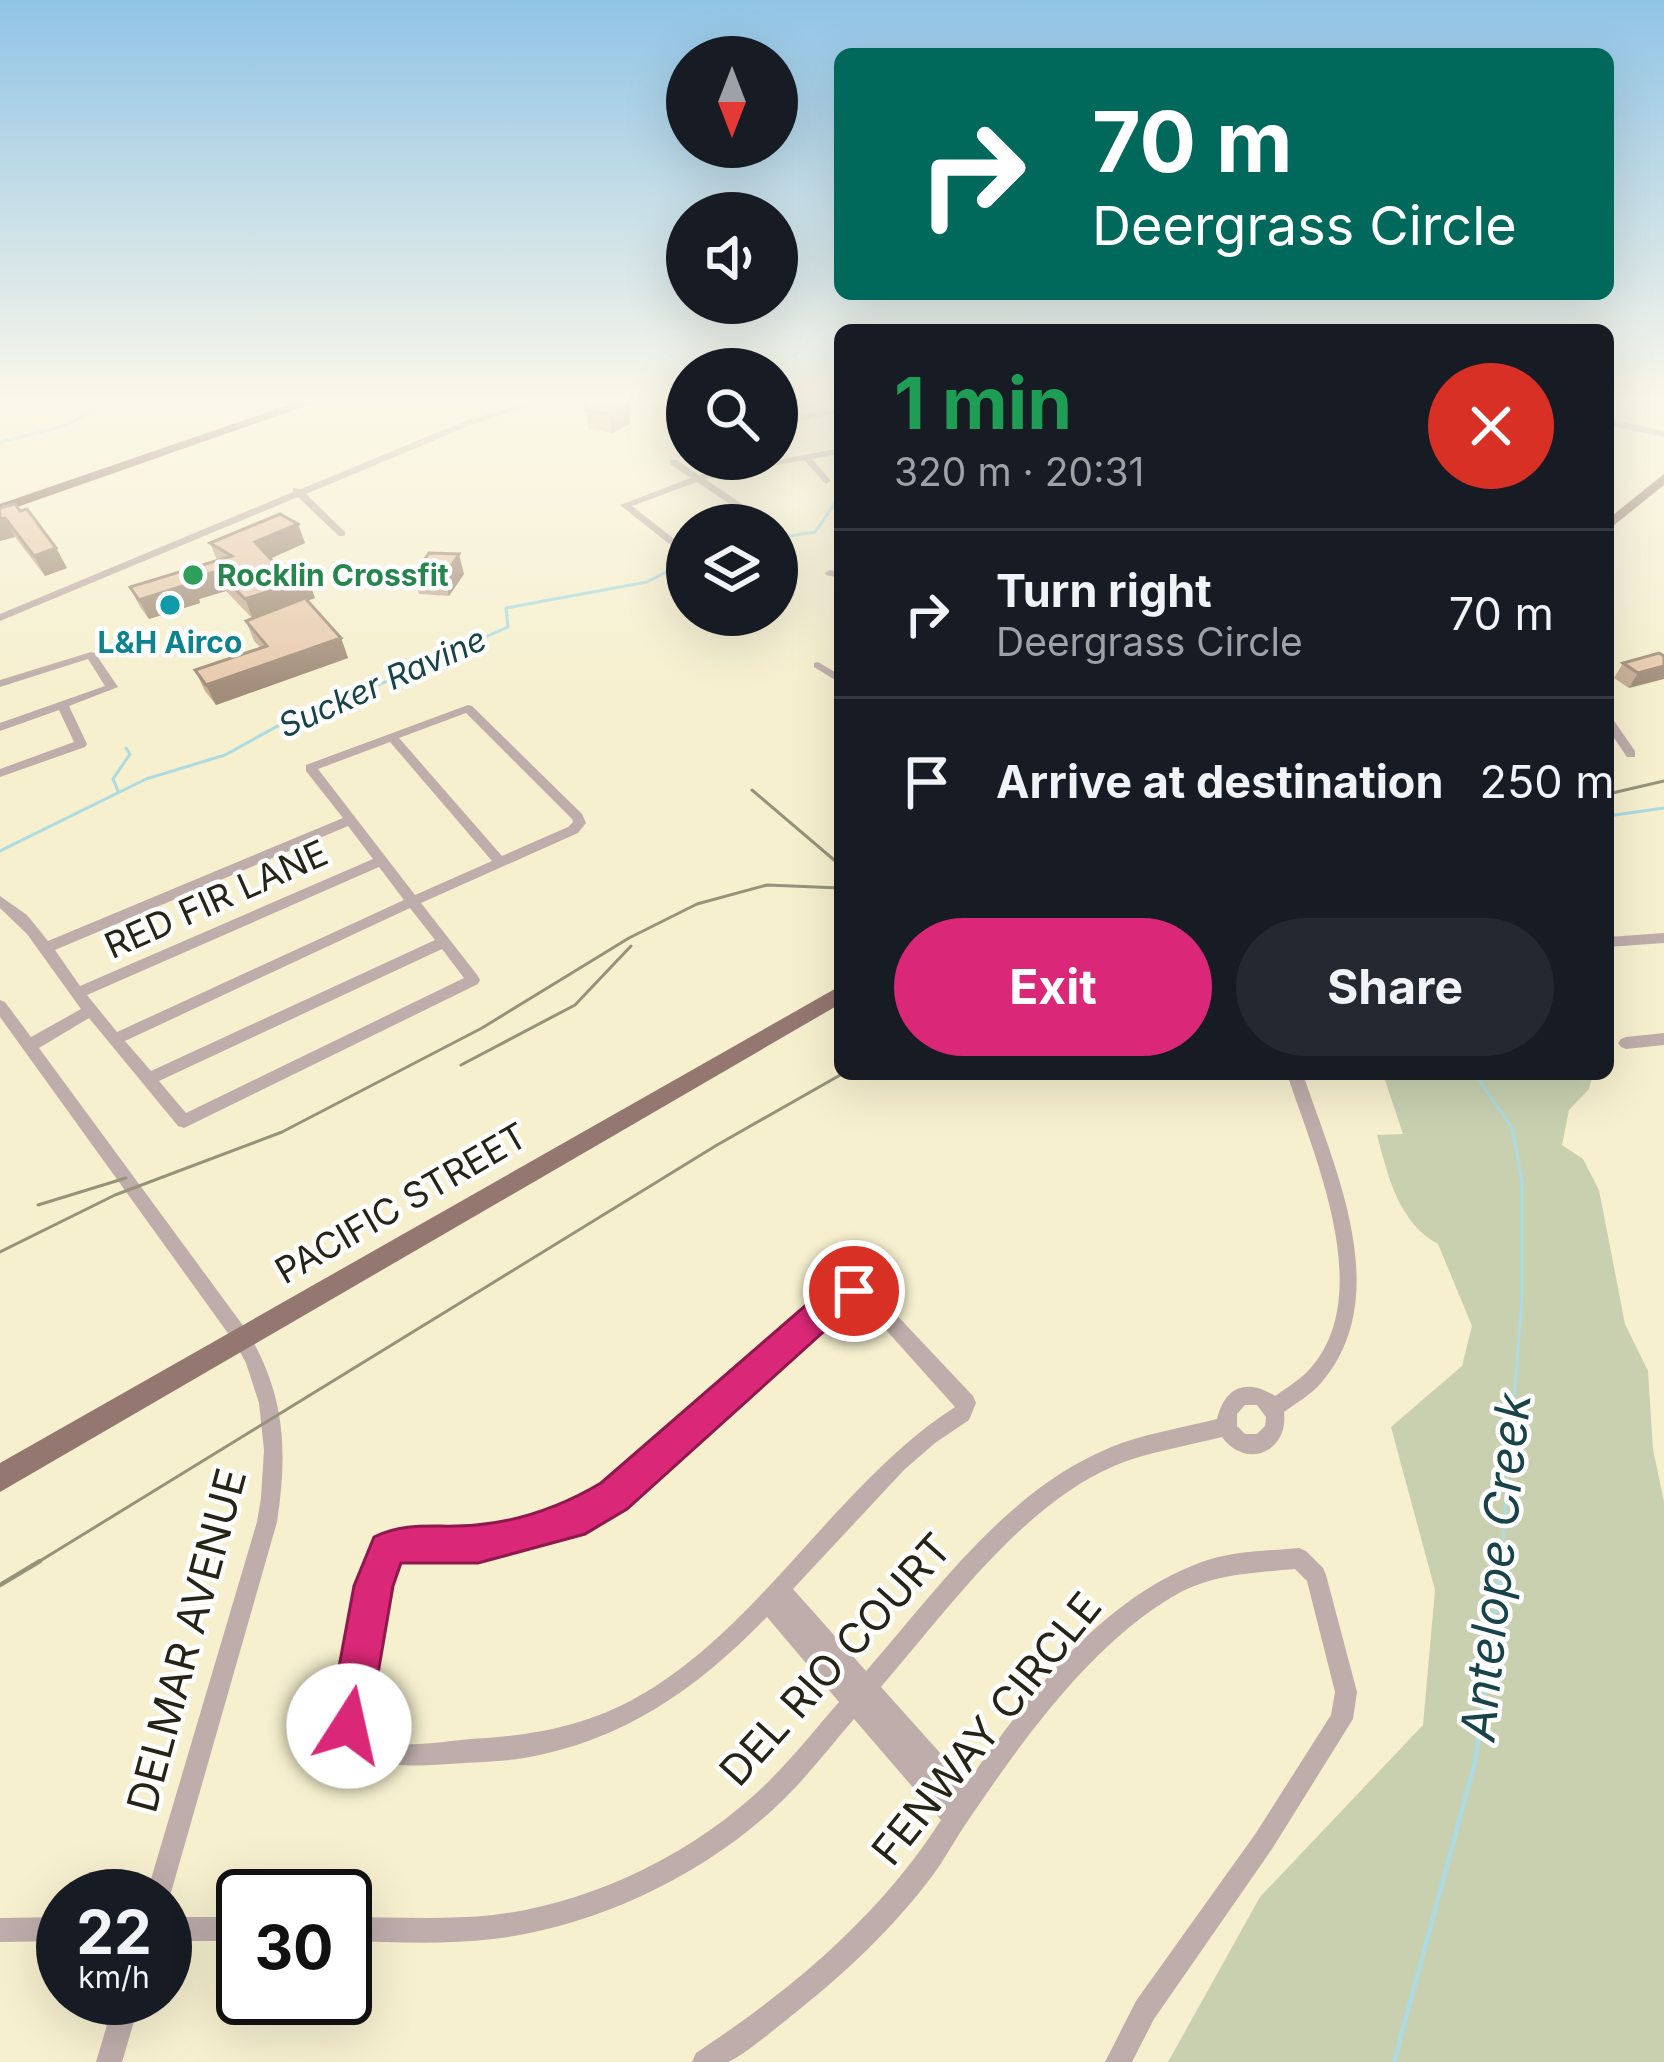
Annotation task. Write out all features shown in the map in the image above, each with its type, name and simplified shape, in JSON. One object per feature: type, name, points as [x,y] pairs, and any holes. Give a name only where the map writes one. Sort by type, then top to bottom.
[{"type":"main road","points":[[1614,521],[1638,498]]},
{"type":"main road","points":[[1614,510],[1630,507]]},
{"type":"main road","name":"PACIFIC STREET","points":[[0,1478],[834,997]]},
{"type":"street","points":[[0,614],[283,498]]},
{"type":"street","points":[[305,498],[342,534]]},
{"type":"street","points":[[646,498],[624,507],[666,538]]},
{"type":"street","points":[[0,684],[91,655],[111,689],[0,727]]},
{"type":"street","points":[[818,664],[834,676]]},
{"type":"street","points":[[0,773],[81,744],[63,706]]},
{"type":"street","points":[[0,901],[45,947],[77,993],[115,1039],[184,1121],[473,980],[413,902],[378,862],[310,769],[468,708],[578,817],[580,823],[573,830],[500,862],[413,902],[115,1039]]},
{"type":"street","points":[[1614,729],[1631,754]]},
{"type":"street","points":[[391,736],[500,862]]},
{"type":"street","points":[[45,947],[348,821]]},
{"type":"street","name":"RED FIR LANE","points":[[77,993],[378,862]]},
{"type":"street","points":[[1614,942],[1664,938]]},
{"type":"street","points":[[149,1079],[444,942]]},
{"type":"street","name":"DELMAR AVENUE","points":[[0,1006],[241,1337],[259,1365],[268,1393],[274,1431],[273,1489],[260,1551],[166,1869]]},
{"type":"street","points":[[29,1046],[91,1010]]},
{"type":"street","points":[[1627,1043],[1664,1039]]},
{"type":"street","points":[[1271,1410],[1314,1382],[1333,1357],[1351,1296],[1346,1245],[1297,1080]]},
{"type":"street","points":[[854,1291],[867,1297],[966,1403],[962,1413],[891,1468],[773,1595],[674,1689],[632,1714],[546,1746],[377,1754],[352,1738],[349,1711],[379,1564],[388,1550],[399,1544],[478,1544],[572,1521],[614,1496],[840,1296],[854,1291]]},
{"type":"street","points":[[1240,1396],[1255,1398],[1271,1410],[1276,1432],[1262,1444],[1241,1441],[1227,1426],[1226,1409],[1240,1396]]},
{"type":"street","name":"DEL RIO COURT","points":[[372,1929],[496,1927],[566,1912],[634,1886],[694,1854],[752,1813],[1000,1535],[1054,1487],[1115,1455],[1227,1426]]},
{"type":"street","name":"FENWAY CIRCLE","points":[[709,2061],[754,2031],[852,1947],[919,1874],[961,1810],[1101,1636],[1132,1610],[1201,1572],[1299,1558],[1316,1575],[1346,1692],[1342,1719],[1264,1841],[1145,2010],[1118,2062]]},
{"type":"street","points":[[773,1595],[961,1810]]},
{"type":"street","points":[[0,1930],[36,1929]]},
{"type":"street","points":[[109,2062],[120,2025]]},
{"type":"green space","points":[[1385,1080],[1591,1080],[1569,1110],[1562,1145],[1583,1159],[1599,1190],[1625,1324],[1648,1371],[1653,1449],[1664,1502],[1664,2062],[1168,2062],[1260,1897],[1423,1725],[1435,1590],[1391,1427],[1462,1366],[1472,1326],[1438,1244],[1404,1211],[1391,1182],[1377,1135],[1403,1134]]},
{"type":"building","points":[[15,504],[20,511],[27,509],[56,548],[34,556],[5,518],[0,519],[0,508]]},
{"type":"building","points":[[280,514],[298,524],[255,542],[282,571],[296,566],[308,579],[245,599],[217,571],[139,600],[130,587],[232,556],[210,543]]},
{"type":"building","points":[[429,553],[459,554],[444,577],[414,575]]},
{"type":"building","points":[[305,598],[341,638],[206,685],[195,670],[267,646],[246,621]]},
{"type":"building","points":[[1659,653],[1664,666],[1638,673],[1623,663]]},
{"type":"waterway","name":"Sucker Ravine","points":[[798,535],[815,532],[834,505]]},
{"type":"waterway","name":"Sucker Ravine","points":[[0,851],[146,779],[225,755],[325,700],[374,687],[508,627],[506,608],[647,582],[666,572]]},
{"type":"waterway","points":[[118,791],[113,779],[130,754],[126,748]]},
{"type":"waterway","name":"Antelope Creek","points":[[1614,815],[1664,808]]},
{"type":"waterway","name":"Antelope Creek","points":[[1479,1080],[1512,1128],[1522,1182],[1522,1298],[1501,1564]]},
{"type":"waterway","name":"Antelope Creek","points":[[1394,2062],[1475,1762],[1502,1561]]},
{"type":"railway","points":[[1614,793],[1664,781]]},
{"type":"railway","points":[[752,790],[834,860]]},
{"type":"railway","points":[[0,1252],[115,1195],[282,1132],[482,1028],[629,938],[697,904],[767,885],[834,888]]},
{"type":"railway","points":[[461,1065],[575,1005],[631,946]]},
{"type":"railway","points":[[35,1564],[717,1145],[834,1079]]},
{"type":"railway","points":[[38,1205],[126,1178]]},
{"type":"railway","points":[[35,1564],[40,1561]]},
{"type":"railway","points":[[0,1585],[35,1564]]},
{"type":"place","name":"Rocklin Crossfit","points":[[193,575]]},
{"type":"place","name":"L&H Airco","points":[[170,605]]},
{"type":"route","points":[[349,1726],[366,1622],[379,1564],[388,1550],[399,1544],[478,1544],[572,1521],[614,1496],[840,1296],[854,1291]]}]
